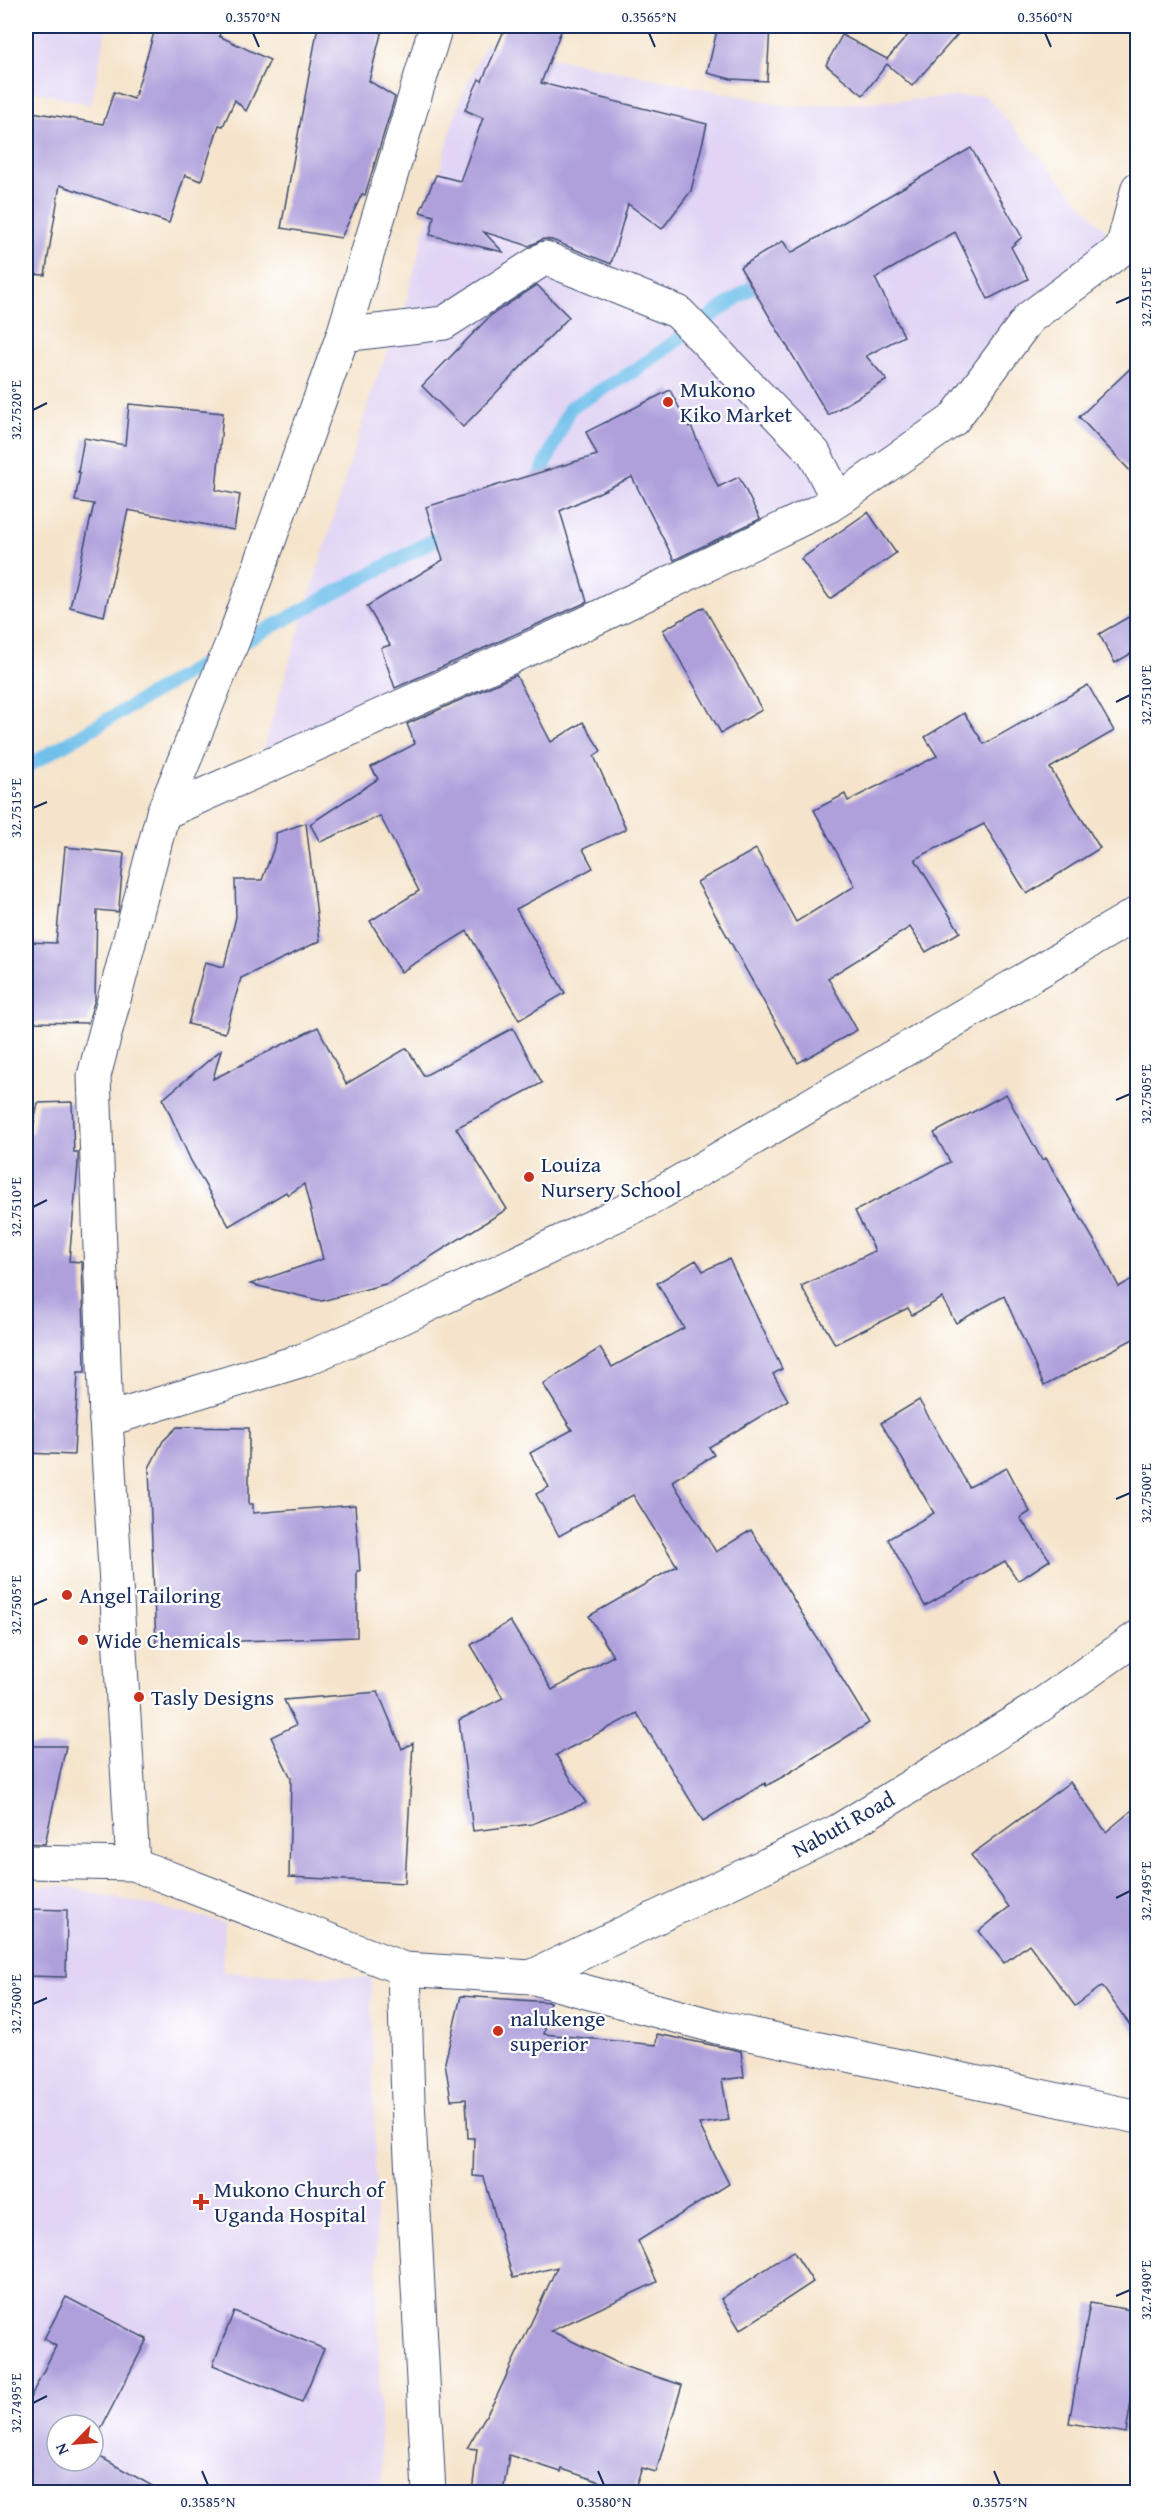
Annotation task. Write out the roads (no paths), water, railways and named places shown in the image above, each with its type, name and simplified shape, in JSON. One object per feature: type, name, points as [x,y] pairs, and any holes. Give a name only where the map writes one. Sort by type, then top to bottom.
[{"type":"street","points":[[133,1864],[106,1420],[94,1076],[163,813],[234,638],[343,335],[436,26]]},
{"type":"street","points":[[163,813],[582,625],[829,506],[953,420],[1029,318],[1122,249],[1137,188]]},
{"type":"street","points":[[343,335],[444,323],[545,258],[678,312],[814,453],[838,500]]},
{"type":"street","points":[[106,1420],[303,1360],[401,1318],[640,1204],[1137,913]]},
{"type":"street","name":"Nabuti Road","points":[[531,1977],[838,1831],[1034,1710],[1137,1637]]},
{"type":"street","points":[[26,1862],[133,1864],[404,1969],[531,1977],[717,2027],[1137,2117]]},
{"type":"street","points":[[404,1969],[408,2101],[429,2493]]},
{"type":"waterway","points":[[535,487],[570,408],[634,371],[766,277]]},
{"type":"waterway","points":[[26,767],[215,657],[451,531]]},
{"type":"place","name":"Mukono Kiko Market","points":[[668,402]]},
{"type":"place","name":"Louiza Nursery School","points":[[529,1177]]},
{"type":"place","name":"Angel Tailoring","points":[[67,1595]]},
{"type":"place","name":"Wide Chemicals","points":[[83,1640]]},
{"type":"place","name":"Tasly Designs","points":[[139,1697]]},
{"type":"place","name":"nalukenge superior","points":[[498,2031]]},
{"type":"place","name":"Mukono Church of Uganda Hospital","points":[[201,2202]]}]
